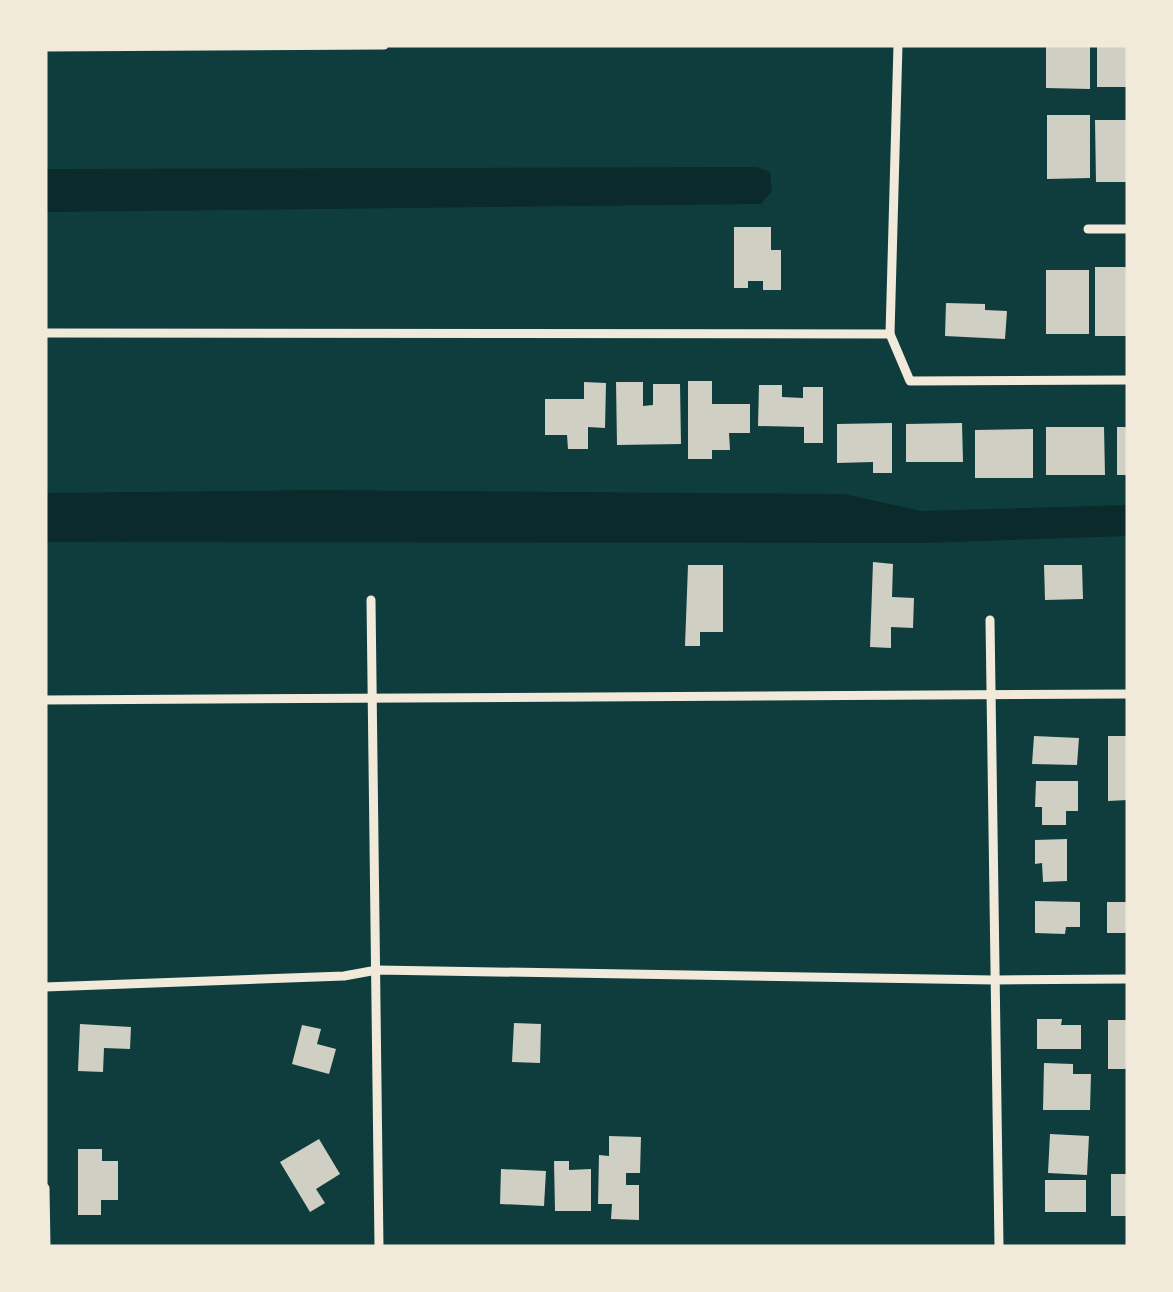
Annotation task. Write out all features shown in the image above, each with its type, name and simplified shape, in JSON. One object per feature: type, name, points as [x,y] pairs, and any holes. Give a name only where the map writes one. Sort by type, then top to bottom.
[{"type":"street","points":[[45,48],[384,45]]},
{"type":"street","points":[[898,45],[890,334],[910,381],[1128,380]]},
{"type":"street","points":[[1088,229],[1128,229]]},
{"type":"street","points":[[45,333],[890,334]]},
{"type":"street","points":[[371,600],[379,1247]]},
{"type":"street","points":[[990,620],[999,1247]]},
{"type":"street","points":[[45,700],[1128,694]]},
{"type":"street","points":[[45,987],[344,976],[377,970],[1128,979]]},
{"type":"street","points":[[45,1188],[46,1247]]},
{"type":"water","points":[[757,167],[770,172],[772,191],[761,204],[45,212],[45,169]]},
{"type":"water","points":[[317,490],[844,494],[921,511],[1128,505],[1128,536],[923,543],[45,542],[45,493]]},
{"type":"building","points":[[1046,45],[1090,45],[1090,89],[1046,88]]},
{"type":"building","points":[[1097,45],[1128,45],[1128,87],[1097,87]]},
{"type":"building","points":[[1047,115],[1090,115],[1090,178],[1047,179]]},
{"type":"building","points":[[1095,120],[1128,120],[1128,182],[1096,182]]},
{"type":"building","points":[[734,227],[771,227],[771,250],[781,250],[781,290],[763,290],[763,281],[748,281],[748,288],[734,288]]},
{"type":"building","points":[[1095,267],[1128,267],[1128,336],[1095,336]]},
{"type":"building","points":[[1046,270],[1089,270],[1089,334],[1046,334]]},
{"type":"building","points":[[946,303],[985,304],[985,310],[1007,311],[1005,339],[945,336]]},
{"type":"building","points":[[688,381],[712,381],[712,404],[750,404],[750,433],[729,433],[730,450],[712,450],[712,459],[688,459]]},
{"type":"building","points":[[584,382],[606,383],[605,428],[588,427],[588,449],[568,449],[567,435],[545,435],[545,399],[584,399]]},
{"type":"building","points":[[616,382],[643,382],[643,406],[653,405],[653,384],[680,384],[681,444],[617,445]]},
{"type":"building","points":[[759,385],[782,385],[782,397],[803,398],[803,387],[823,387],[823,443],[804,443],[804,427],[758,426]]},
{"type":"building","points":[[892,423],[892,473],[873,473],[873,462],[837,463],[837,424]]},
{"type":"building","points":[[962,423],[963,462],[906,462],[906,424]]},
{"type":"building","points":[[1046,427],[1104,427],[1105,475],[1046,475]]},
{"type":"building","points":[[1117,427],[1128,427],[1128,475],[1117,475]]},
{"type":"building","points":[[1033,429],[1033,478],[975,478],[975,430]]},
{"type":"building","points":[[873,562],[893,564],[892,597],[914,598],[913,628],[891,627],[891,648],[870,647]]},
{"type":"building","points":[[688,565],[723,565],[723,632],[700,632],[700,646],[685,646]]},
{"type":"building","points":[[1044,565],[1082,565],[1083,599],[1045,600]]},
{"type":"building","points":[[1034,736],[1079,738],[1077,765],[1032,764]]},
{"type":"building","points":[[1108,736],[1127,736],[1128,800],[1108,801]]},
{"type":"building","points":[[1036,781],[1078,781],[1078,811],[1066,811],[1066,825],[1042,825],[1042,807],[1035,807]]},
{"type":"building","points":[[1067,839],[1067,881],[1043,882],[1042,863],[1035,864],[1035,840]]},
{"type":"building","points":[[1035,901],[1080,902],[1080,927],[1066,927],[1065,934],[1035,933]]},
{"type":"building","points":[[1107,902],[1128,902],[1128,933],[1107,933]]},
{"type":"building","points":[[1037,1019],[1062,1019],[1061,1025],[1081,1025],[1081,1049],[1037,1049]]},
{"type":"building","points":[[1108,1020],[1128,1020],[1128,1069],[1108,1069]]},
{"type":"building","points":[[514,1023],[541,1024],[540,1063],[512,1062]]},
{"type":"building","points":[[80,1024],[131,1027],[130,1049],[104,1048],[103,1072],[78,1071]]},
{"type":"building","points":[[302,1025],[321,1029],[317,1044],[336,1049],[329,1074],[292,1064]]},
{"type":"building","points":[[1044,1063],[1073,1064],[1073,1074],[1091,1074],[1090,1110],[1043,1110]]},
{"type":"building","points":[[1050,1134],[1089,1136],[1087,1175],[1048,1173]]},
{"type":"building","points":[[609,1136],[641,1137],[640,1173],[626,1173],[626,1185],[639,1185],[639,1220],[611,1219],[612,1204],[598,1204],[599,1155],[609,1156]]},
{"type":"building","points":[[319,1139],[340,1174],[316,1189],[325,1203],[310,1212],[280,1162]]},
{"type":"building","points":[[78,1149],[102,1149],[102,1161],[118,1161],[118,1200],[101,1200],[101,1215],[78,1215]]},
{"type":"building","points":[[554,1161],[569,1161],[569,1170],[591,1169],[591,1211],[555,1211]]},
{"type":"building","points":[[501,1169],[546,1171],[544,1206],[500,1204]]},
{"type":"building","points":[[1111,1174],[1128,1174],[1128,1216],[1111,1216]]},
{"type":"building","points":[[1045,1180],[1086,1180],[1086,1212],[1045,1212]]}]
